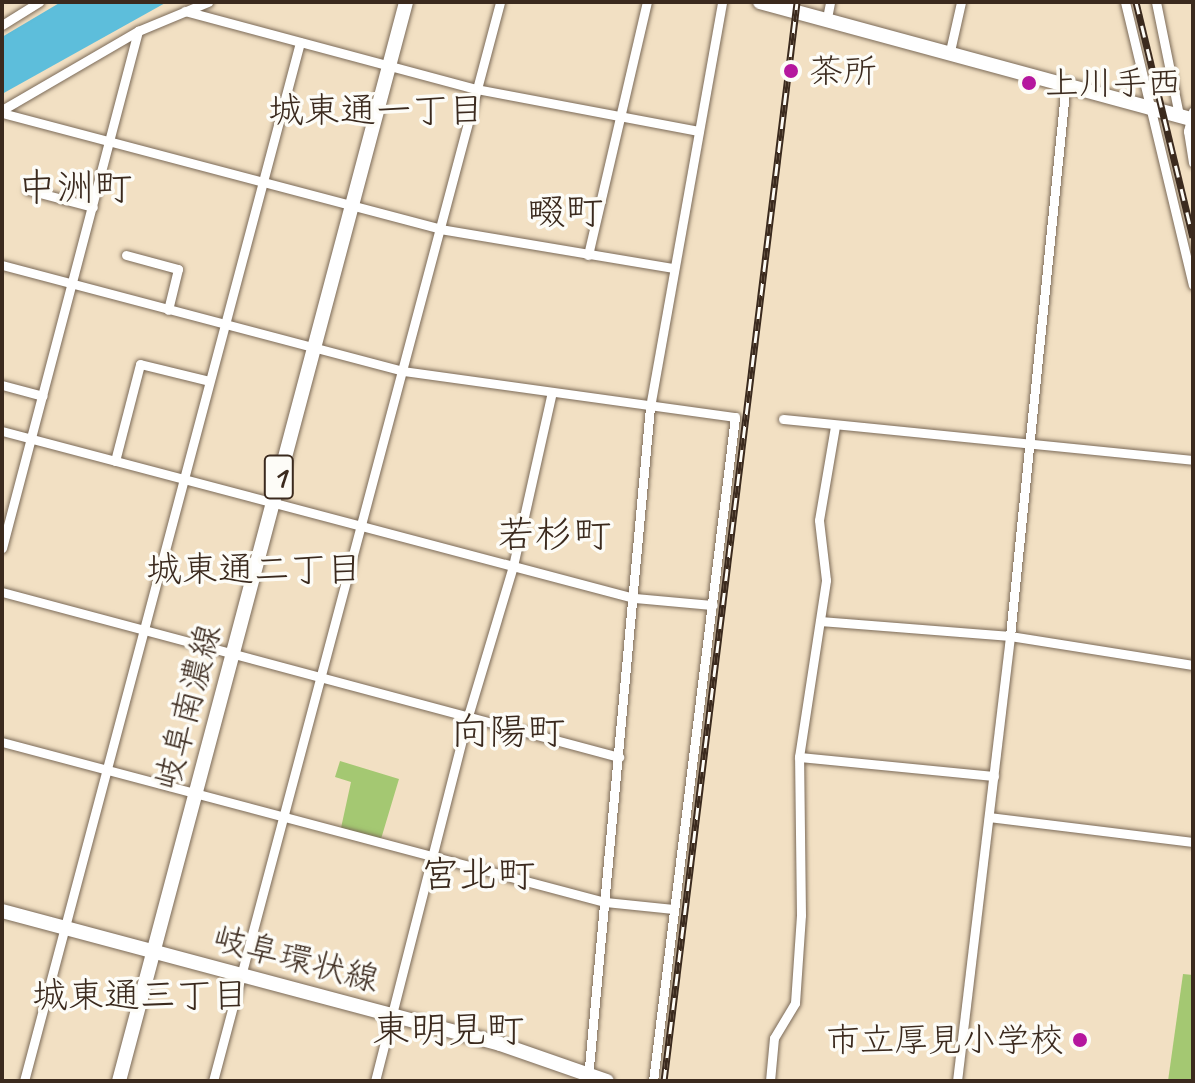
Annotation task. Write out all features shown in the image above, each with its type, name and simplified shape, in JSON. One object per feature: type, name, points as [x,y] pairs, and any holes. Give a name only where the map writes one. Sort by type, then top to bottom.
[{"type":"main road","name":"岐阜南濃線","points":[[119,1081],[406,2]]},
{"type":"main road","points":[[760,2],[1189,116]]},
{"type":"main road","points":[[2,911],[153,951]]},
{"type":"main road","name":"岐阜環状線","points":[[153,951],[391,1015],[588,1078],[607,1081]]},
{"type":"street","points":[[2,25],[39,2]]},
{"type":"street","points":[[2,111],[138,31],[208,2]]},
{"type":"street","points":[[213,1081],[500,2]]},
{"type":"street","points":[[588,255],[647,2]]},
{"type":"street","points":[[588,1078],[650,407],[722,2]]},
{"type":"street","points":[[827,18],[830,2]]},
{"type":"street","points":[[950,51],[961,2]]},
{"type":"street","points":[[1125,2],[1193,285]]},
{"type":"street","points":[[1156,2],[1189,116],[1193,163]]},
{"type":"street","points":[[185,11],[476,89],[622,114],[698,131]]},
{"type":"street","points":[[2,548],[138,31]]},
{"type":"street","points":[[24,1081],[300,42]]},
{"type":"street","points":[[957,1081],[1010,636],[1025,444],[1066,82]]},
{"type":"street","points":[[2,111],[440,229],[674,268]]},
{"type":"street","points":[[28,190],[93,207]]},
{"type":"street","points":[[126,255],[178,269],[168,310]]},
{"type":"street","points":[[2,265],[312,350],[403,371],[735,417],[653,1081]]},
{"type":"street","points":[[115,461],[140,364],[209,381]]},
{"type":"street","points":[[2,385],[43,396]]},
{"type":"street","points":[[375,1081],[468,716],[513,566],[552,392]]},
{"type":"street","points":[[783,419],[1193,460]]},
{"type":"street","points":[[770,1081],[774,1038],[795,1003],[801,915],[799,757],[826,580],[819,520],[835,426]]},
{"type":"street","points":[[2,431],[634,598],[713,605]]},
{"type":"street","points":[[2,592],[619,757]]},
{"type":"street","points":[[820,621],[1010,636],[1193,665]]},
{"type":"street","points":[[2,742],[605,902],[674,909]]},
{"type":"street","points":[[799,757],[994,776]]},
{"type":"street","points":[[989,817],[1192,842]]},
{"type":"green space","points":[[340,761],[399,779],[381,839],[341,828],[351,782],[335,777]]},
{"type":"green space","points":[[1183,974],[1193,975],[1193,1081],[1168,1081]]},
{"type":"water","points":[[61,2],[167,2],[2,94],[2,37]]},
{"type":"railway","points":[[664,1081],[797,2]]},
{"type":"railway","points":[[1136,2],[1193,237]]},
{"type":"place","name":"茶所","points":[[791,71]]},
{"type":"place","name":"上川手西","points":[[1029,83]]},
{"type":"place","name":"市立厚見小学校","points":[[1080,1040]]},
{"type":"district","name":"城東通一丁目","points":[[376,111]]},
{"type":"district","name":"中洲町","points":[[75,188]]},
{"type":"district","name":"畷町","points":[[565,212]]},
{"type":"district","name":"若杉町","points":[[554,535]]},
{"type":"district","name":"城東通二丁目","points":[[254,570]]},
{"type":"district","name":"向陽町","points":[[508,732]]},
{"type":"district","name":"宮北町","points":[[478,875]]},
{"type":"district","name":"城東通三丁目","points":[[140,996]]},
{"type":"district","name":"東明見町","points":[[448,1030]]}]
